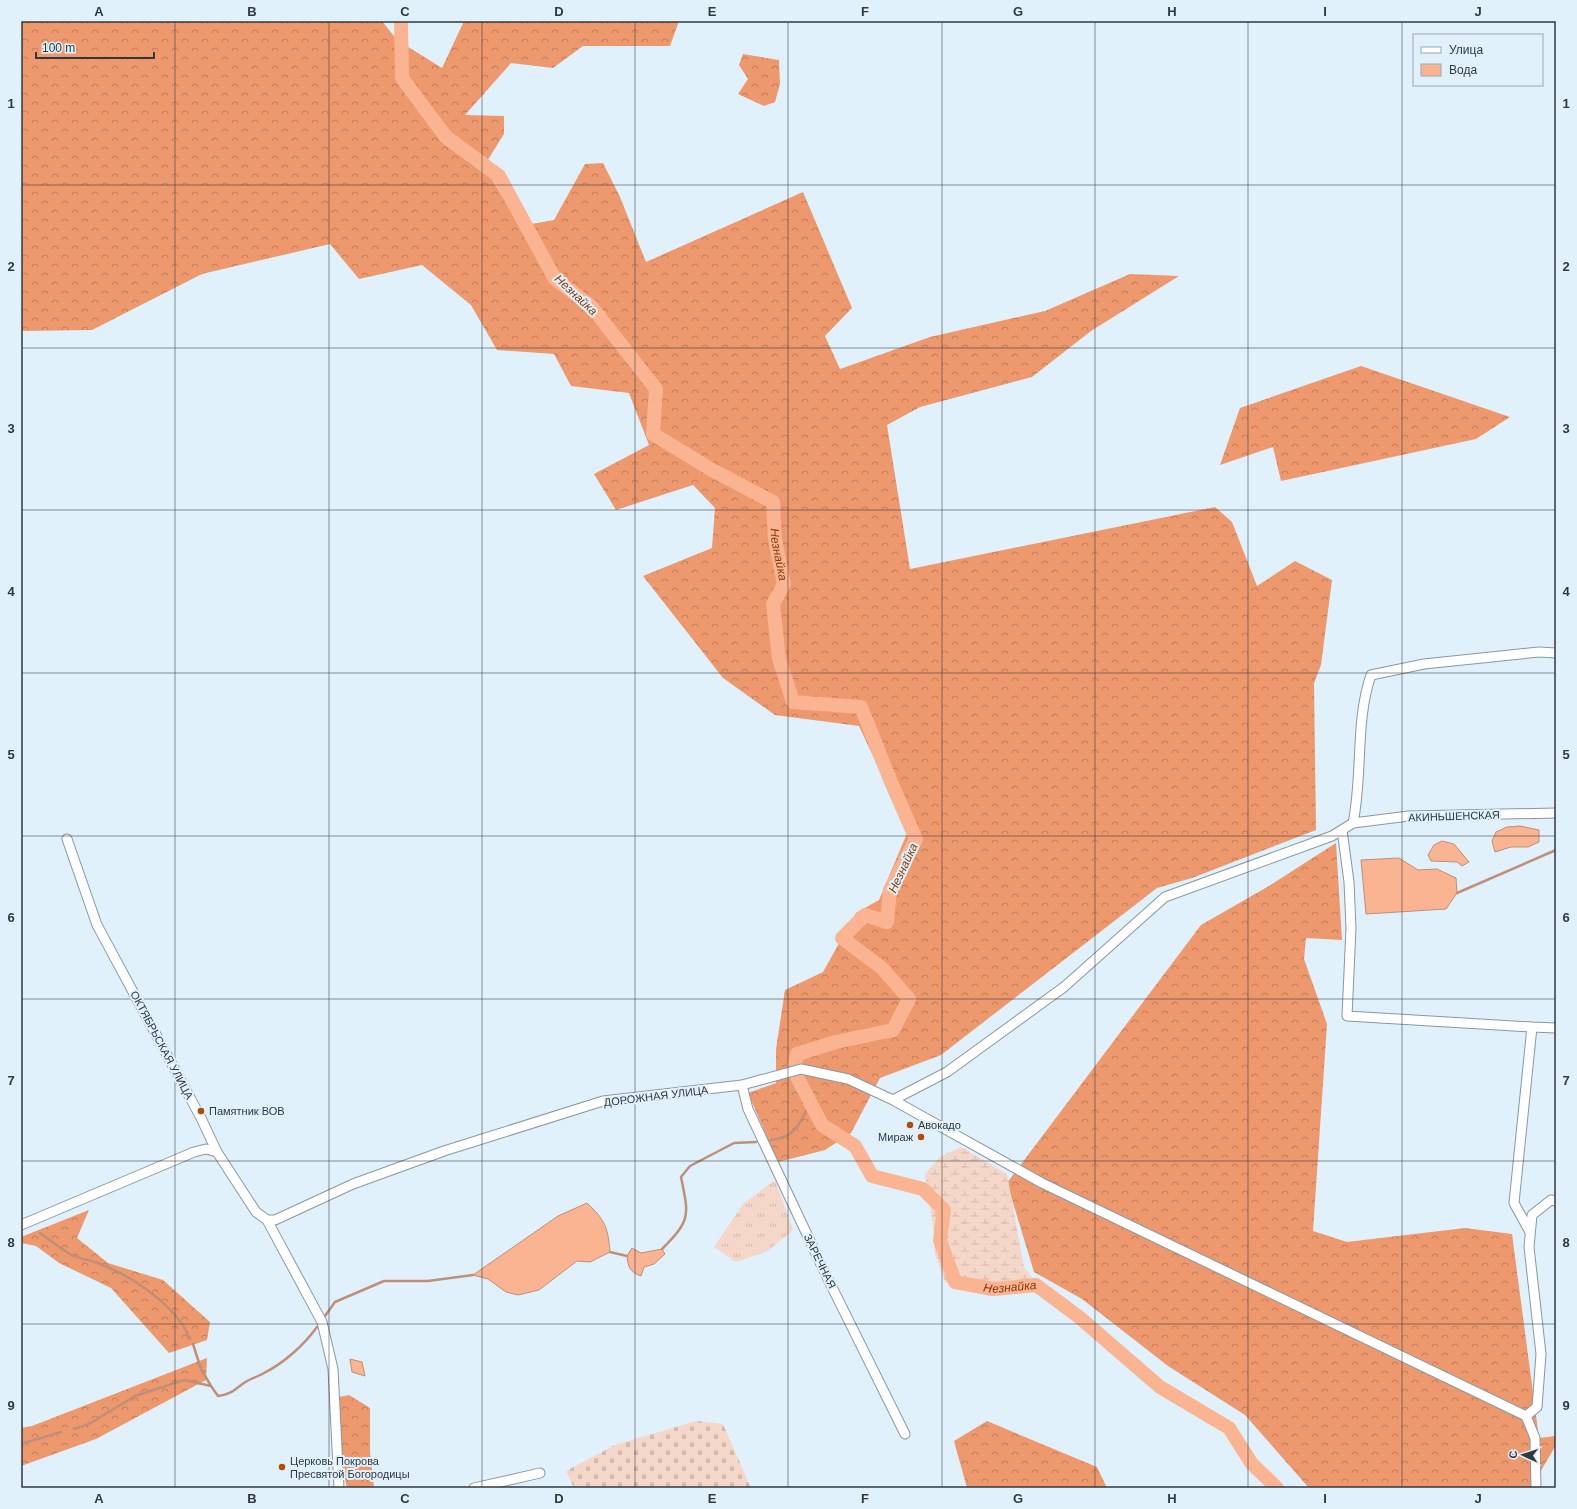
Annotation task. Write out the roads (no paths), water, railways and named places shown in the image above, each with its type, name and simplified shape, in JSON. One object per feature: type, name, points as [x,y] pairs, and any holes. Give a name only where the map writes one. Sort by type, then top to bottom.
[{"type":"street","points":[[893,1100],[947,1072],[1064,988],[1165,897],[1332,836],[1352,823],[1357,801],[1365,694],[1371,675],[1424,664],[1539,652],[1556,653]]},
{"type":"street","name":"АКИНЬШЕНСКАЯ","points":[[1352,823],[1410,816],[1556,813]]},
{"type":"street","points":[[1342,830],[1349,882],[1351,928],[1347,1016],[1556,1028]]},
{"type":"street","name":"ОКТЯБРЬСКАЯ УЛИЦА","points":[[67,839],[97,925],[201,1118],[217,1152],[256,1212],[267,1220],[322,1322],[333,1369],[339,1488]]},
{"type":"street","points":[[1530,1232],[1514,1203],[1532,1027]]},
{"type":"street","name":"ДОРОЖНАЯ УЛИЦА","points":[[267,1220],[275,1220],[353,1184],[444,1151],[603,1101],[742,1085],[801,1069],[848,1079],[893,1100]]},
{"type":"street","name":"ЗАРЕЧНАЯ","points":[[742,1085],[751,1116],[827,1278],[905,1434]]},
{"type":"street","points":[[893,1100],[1042,1183],[1526,1416],[1535,1438],[1536,1488]]},
{"type":"street","points":[[21,1225],[194,1152],[206,1149],[217,1152]]},
{"type":"street","points":[[1526,1416],[1537,1407],[1541,1354],[1529,1247],[1532,1215],[1551,1200],[1556,1201]]},
{"type":"street","points":[[474,1488],[540,1473]]},
{"type":"water","points":[[1520,826],[1539,830],[1539,842],[1528,847],[1511,847],[1495,852],[1492,841],[1496,832],[1507,827]]},
{"type":"water","points":[[1442,841],[1454,844],[1469,862],[1462,866],[1457,862],[1431,861],[1428,855],[1434,845]]},
{"type":"water","points":[[1399,858],[1418,870],[1437,869],[1456,878],[1457,893],[1446,909],[1366,914],[1361,860]]},
{"type":"water","points":[[587,1203],[602,1219],[607,1230],[610,1252],[590,1262],[577,1261],[539,1290],[518,1295],[506,1292],[488,1279],[473,1275],[558,1216]]},
{"type":"water","points":[[632,1248],[641,1253],[662,1249],[665,1254],[654,1264],[644,1267],[641,1276],[632,1271],[628,1263],[627,1256]]},
{"type":"water","points":[[350,1359],[362,1362],[365,1376],[352,1372]]},
{"type":"waterway","name":"Незнайка","points":[[401,21],[402,78],[446,137],[499,176],[555,279],[591,306],[656,389],[653,434],[712,470],[773,502],[775,539],[784,584],[773,604],[779,659],[793,702],[861,707],[916,839],[890,890],[887,922],[865,915],[842,938],[882,968],[909,999],[893,1030],[836,1042],[797,1054],[794,1068]]},
{"type":"waterway","points":[[1457,893],[1556,850]]},
{"type":"waterway","name":"Незнайка","points":[[795,1073],[822,1125],[855,1146],[872,1176],[923,1189],[944,1210],[940,1240],[955,1282],[993,1289],[1036,1285],[1079,1317],[1160,1387],[1229,1428],[1252,1464],[1277,1488]]},
{"type":"waterway","points":[[771,1140],[786,1136],[792,1132],[800,1123],[810,1103]]},
{"type":"waterway","points":[[662,1249],[683,1224],[686,1209],[681,1177],[690,1166],[734,1143],[756,1142]]},
{"type":"waterway","points":[[40,1233],[70,1254],[113,1269],[139,1284],[175,1315],[184,1327],[190,1339]]},
{"type":"waterway","points":[[610,1252],[627,1256]]},
{"type":"waterway","points":[[325,1316],[335,1302],[384,1281],[428,1281],[473,1275]]},
{"type":"waterway","points":[[74,1429],[89,1424],[135,1396],[184,1380],[211,1386],[218,1396],[228,1394],[247,1381],[271,1369],[286,1359],[300,1347],[317,1327]]},
{"type":"waterway","points":[[193,1344],[201,1369],[211,1386]]},
{"type":"waterway","points":[[21,1444],[61,1432]]},
{"type":"place","name":"Памятник ВОВ","points":[[201,1111]]},
{"type":"place","name":"Авокадо","points":[[910,1125]]},
{"type":"place","name":"Мираж","points":[[921,1137]]},
{"type":"place","name":"Церковь Покрова Пресвятой Богородицы","points":[[282,1467]]}]
